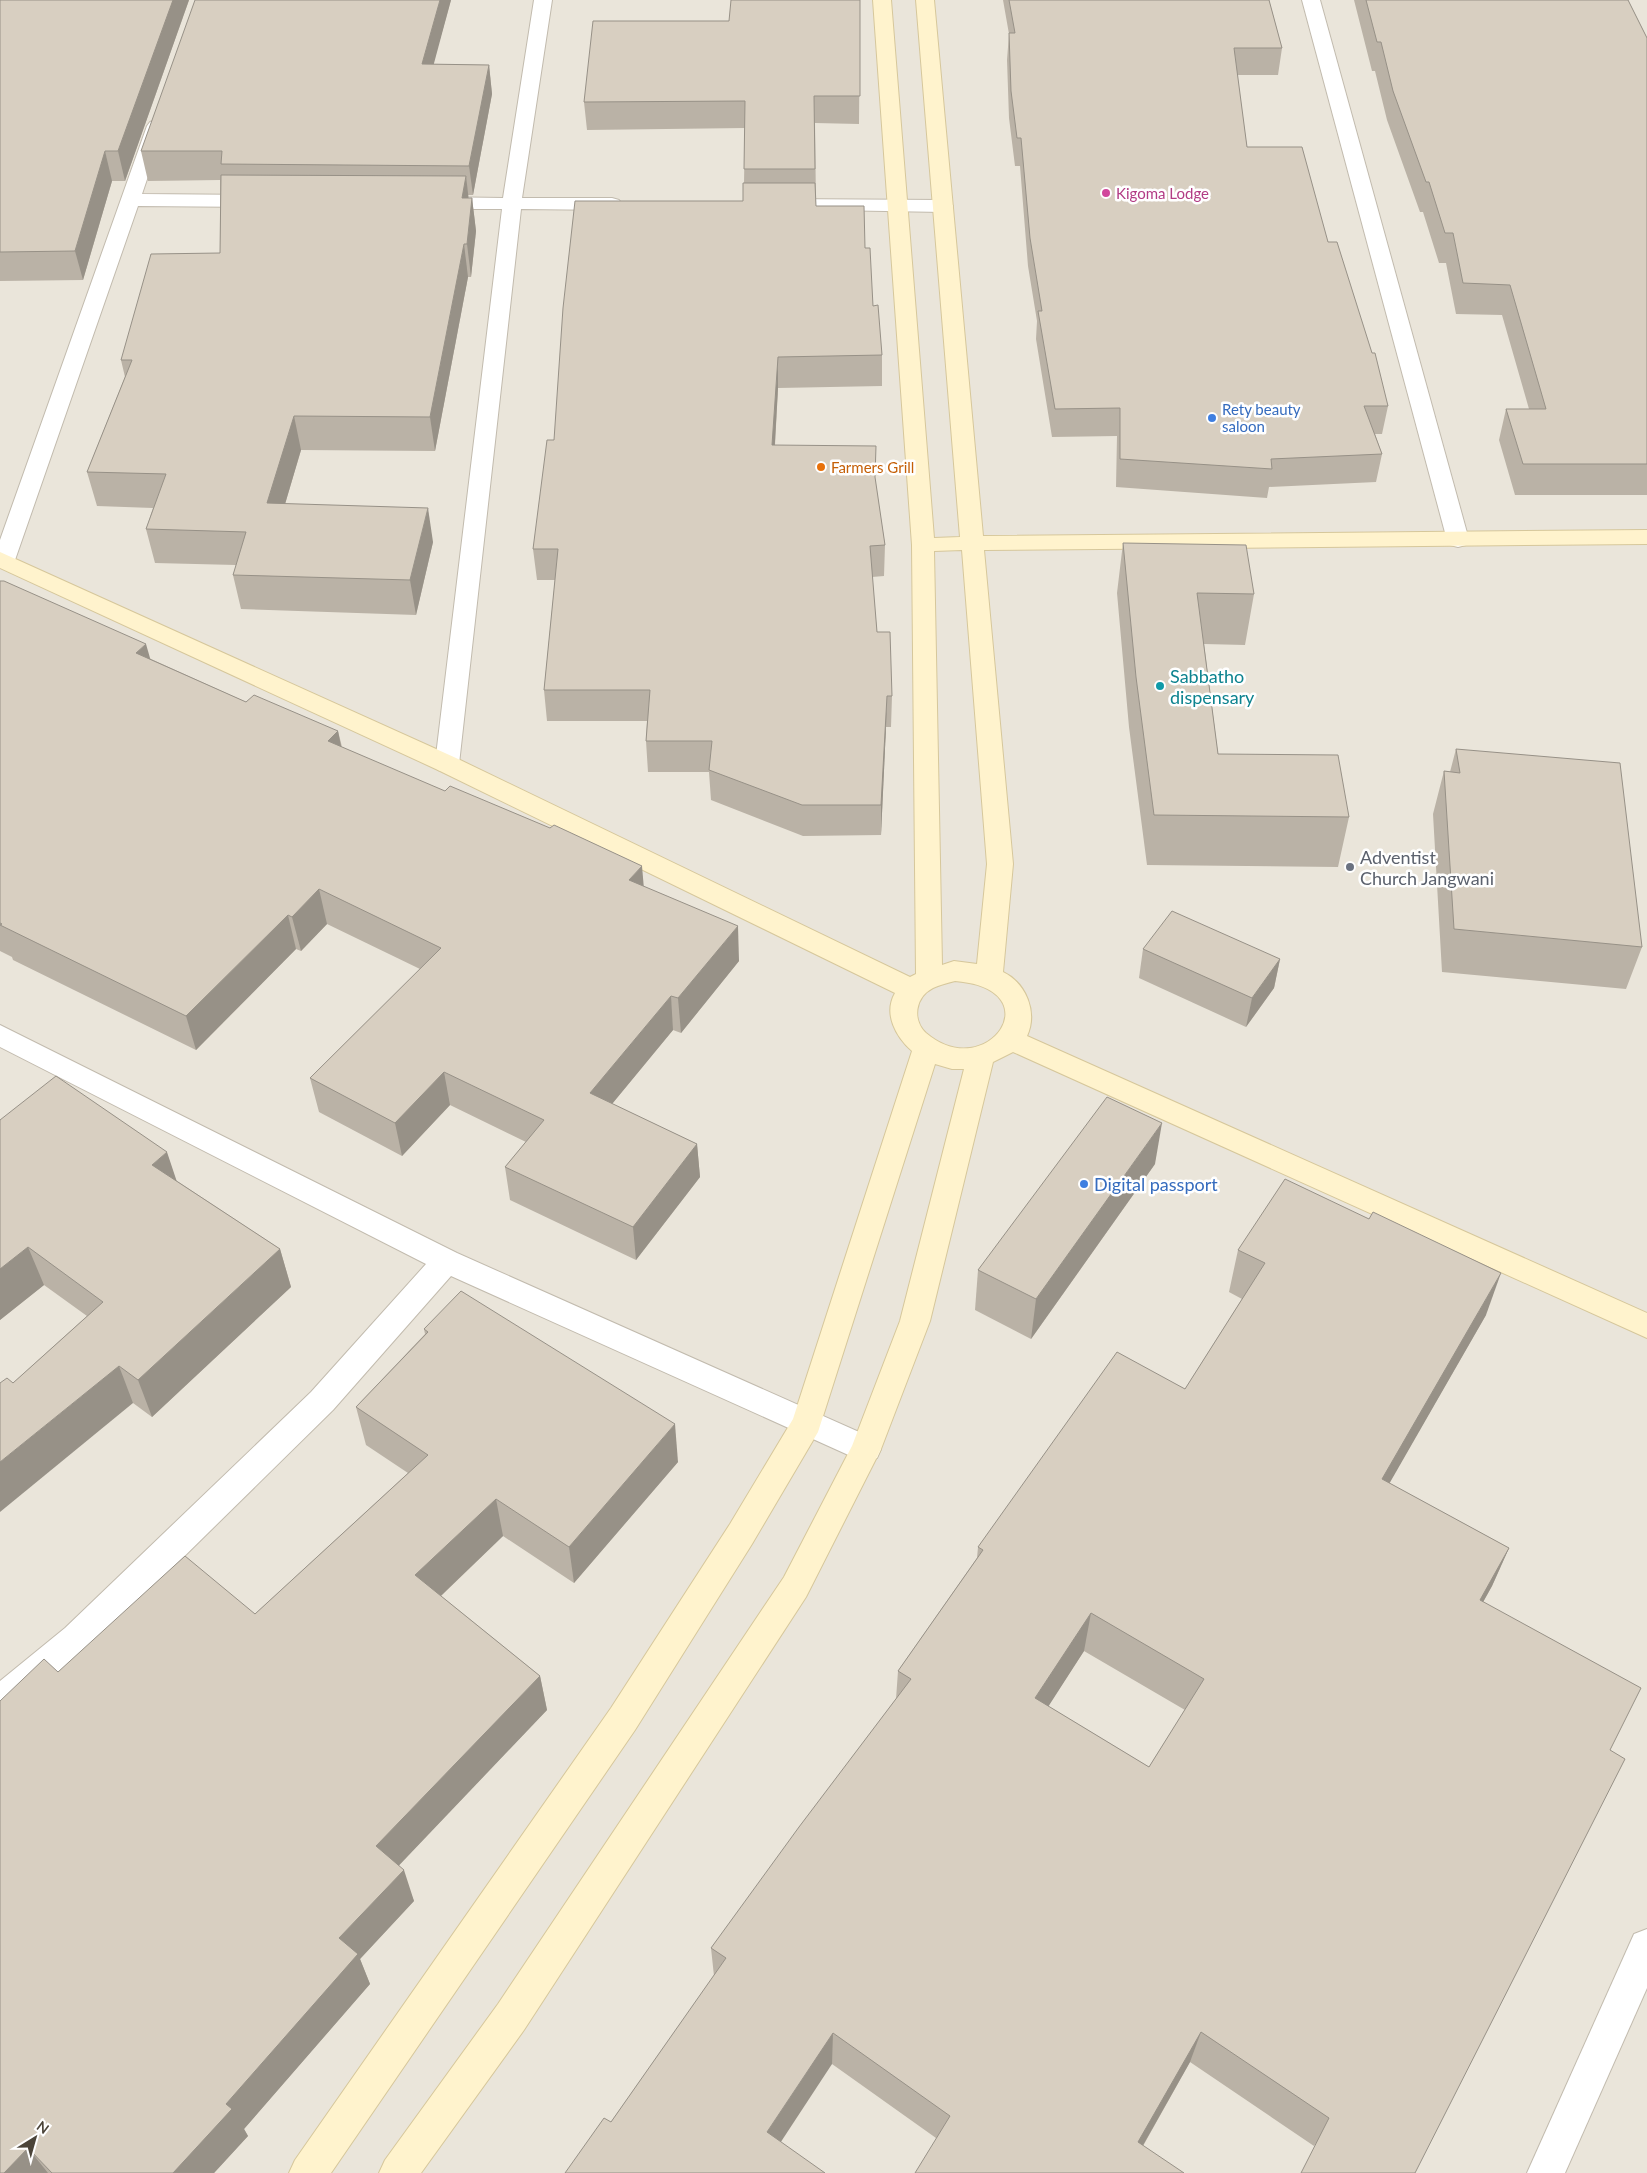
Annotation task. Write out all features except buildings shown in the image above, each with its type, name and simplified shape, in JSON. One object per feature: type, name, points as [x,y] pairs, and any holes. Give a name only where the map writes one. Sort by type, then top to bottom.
[{"type":"street","points":[[447,764],[512,203],[543,0]]},
{"type":"street","points":[[882,0],[923,545],[920,983]]},
{"type":"street","points":[[925,0],[1000,864],[989,976]]},
{"type":"street","points":[[1311,0],[1458,540]]},
{"type":"street","points":[[162,109],[2,559],[920,983]]},
{"type":"street","points":[[130,200],[277,202]]},
{"type":"street","points":[[414,203],[631,204]]},
{"type":"street","points":[[760,205],[944,206]]},
{"type":"street","points":[[923,545],[973,542],[1458,540],[1647,537]]},
{"type":"street","points":[[954,971],[989,976],[1004,986],[1015,998],[1020,1013],[1019,1026],[1011,1040],[998,1050],[981,1057],[962,1059],[942,1057],[926,1050],[905,1027],[902,1014],[904,1001],[920,983],[954,971]]},
{"type":"street","points":[[0,1035],[446,1261],[866,1449]]},
{"type":"street","points":[[1011,1040],[1647,1326]]},
{"type":"street","points":[[308,2173],[622,1719],[741,1534],[807,1423],[926,1050]]},
{"type":"street","points":[[398,2173],[511,2017],[795,1587],[866,1449],[915,1322],[981,1057]]},
{"type":"street","points":[[0,1702],[77,1639],[315,1407],[446,1261]]},
{"type":"street","points":[[1546,2173],[1647,1946]]},
{"type":"shaded area","points":[[0,0],[1647,0],[1647,2173],[0,2173]]},
{"type":"place","name":"Kigoma Lodge","points":[[1106,193]]},
{"type":"place","name":"Rety beauty saloon","points":[[1212,418]]},
{"type":"place","name":"Farmers Grill","points":[[821,467]]},
{"type":"place","name":"Sabbatho dispensary","points":[[1160,686]]},
{"type":"place","name":"Adventist Church Jangwani","points":[[1350,867]]},
{"type":"place","name":"Digital passport","points":[[1084,1184]]}]
